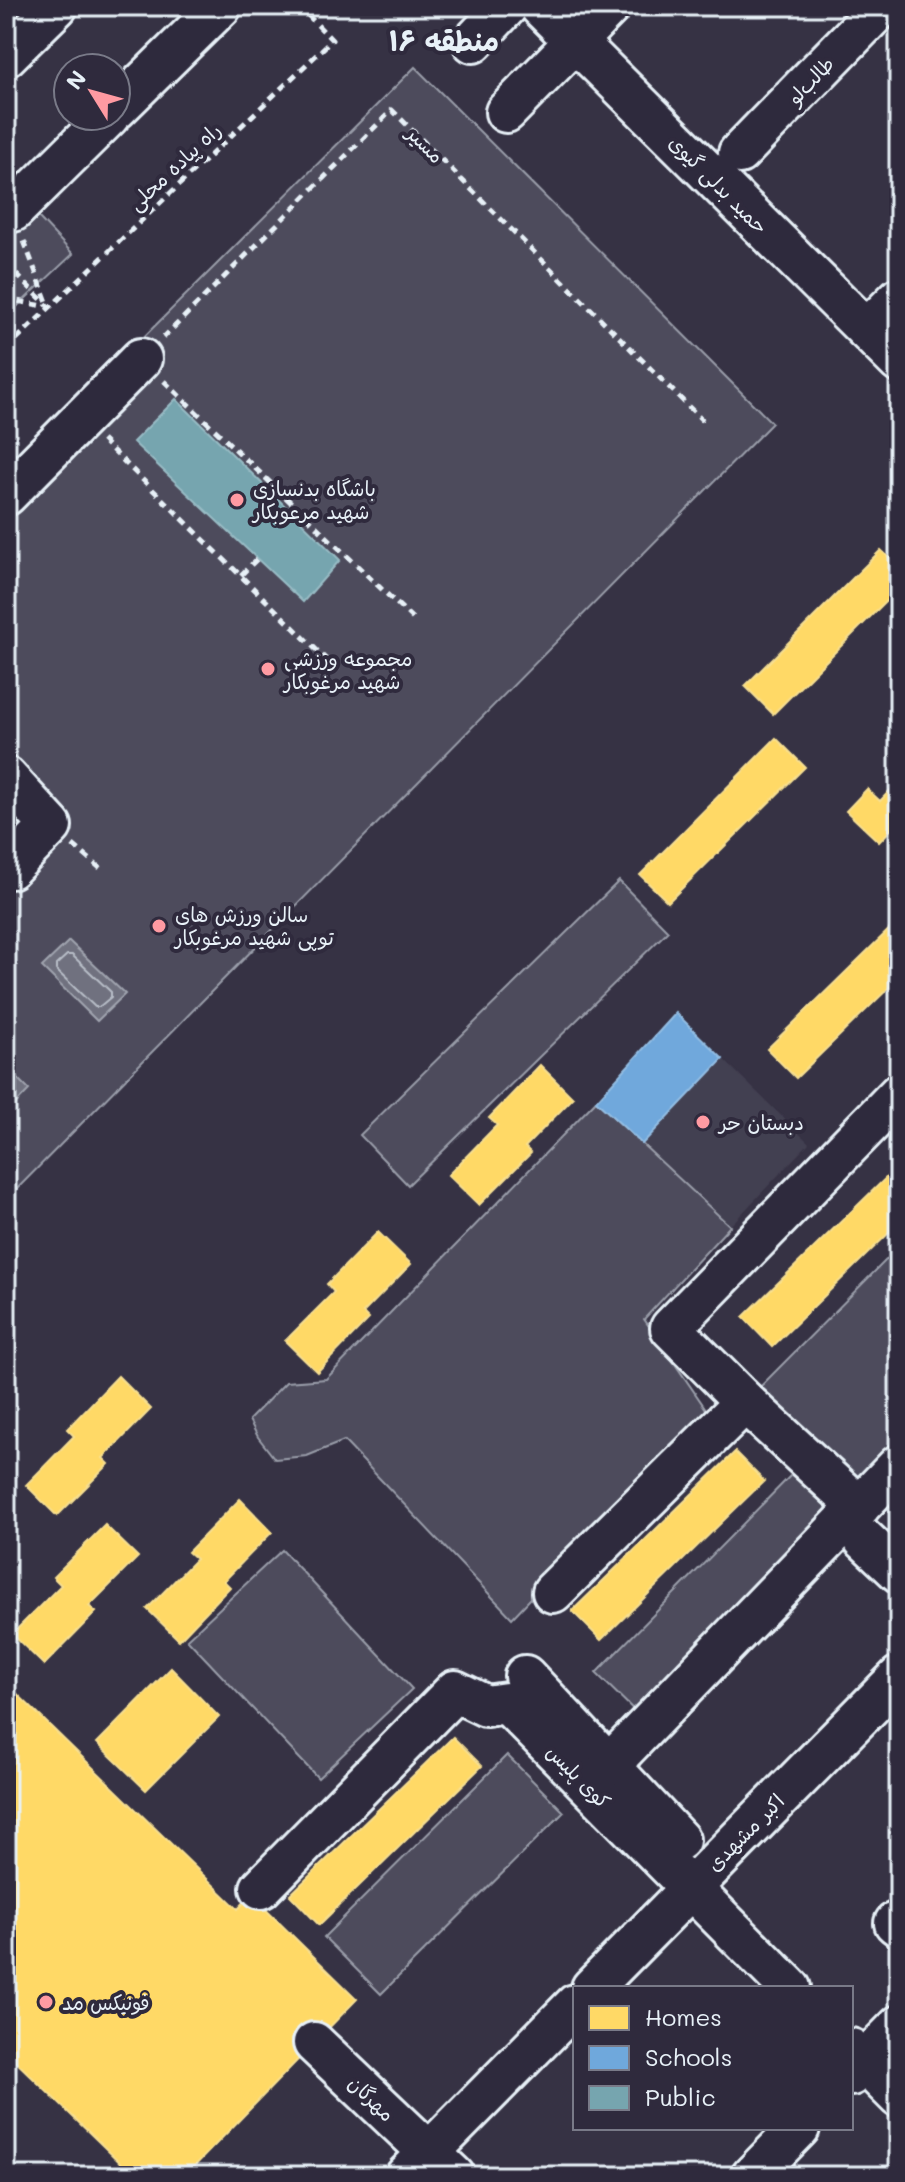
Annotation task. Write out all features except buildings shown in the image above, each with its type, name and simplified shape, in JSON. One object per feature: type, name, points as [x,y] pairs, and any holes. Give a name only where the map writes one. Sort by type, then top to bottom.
[{"type":"street","points":[[6,56],[57,6]]},
{"type":"street","points":[[132,93],[221,6]]},
{"type":"street","points":[[473,42],[507,6]]},
{"type":"street","name":"حمید بدلی گیوی","points":[[540,6],[899,362]]},
{"type":"street","points":[[506,112],[610,6]]},
{"type":"street","name":"طالب‌لو","points":[[739,153],[858,14]]},
{"type":"street","points":[[13,211],[93,132]]},
{"type":"street","points":[[867,330],[899,298]]},
{"type":"street","points":[[6,495],[141,359]]},
{"type":"street","points":[[6,777],[51,826],[8,868]]},
{"type":"street","points":[[899,1094],[671,1328],[862,1523],[899,1572]]},
{"type":"street","points":[[553,1592],[745,1402]]},
{"type":"street","points":[[609,1765],[862,1523],[899,1465]]},
{"type":"street","name":"کوی پلیس","points":[[525,1676],[686,1847],[690,1889]]},
{"type":"street","name":"اکبر مشهدی","points":[[594,1986],[899,1677]]},
{"type":"street","name":"کوی پلیس","points":[[261,1888],[455,1691],[486,1706],[507,1703],[690,1889]]},
{"type":"street","points":[[690,1889],[788,1986]]},
{"type":"street","points":[[430,2168],[569,2023]]},
{"type":"street","points":[[899,2026],[855,2062],[899,2097]]},
{"type":"street","name":"مهرگان","points":[[314,2043],[430,2168]]},
{"type":"street","points":[[752,2176],[797,2130]]},
{"type":"path","name":"راه پیاده محلی","points":[[6,349],[332,40],[299,6]]},
{"type":"path","name":"مسیر","points":[[141,359],[392,110],[703,421]]},
{"type":"path","points":[[13,211],[49,307]]},
{"type":"path","points":[[6,264],[49,307]]},
{"type":"path","points":[[6,299],[49,307]]},
{"type":"path","points":[[141,359],[414,620]]},
{"type":"path","points":[[81,420],[338,671]]},
{"type":"path","points":[[241,575],[257,559]]},
{"type":"shaded area","name":"مجموعه ورزشی شهید مرغوبکار","points":[[415,67],[772,423],[6,1200],[6,474]]},
{"type":"shaded area","points":[[6,183],[73,254],[6,317]]},
{"type":"shaded area","points":[[619,881],[668,931],[408,1185],[360,1135]]},
{"type":"shaded area","name":"دبستان حر","points":[[676,1013],[809,1143],[730,1226],[596,1101]]},
{"type":"shaded area","points":[[596,1101],[730,1226],[644,1319],[708,1412],[512,1618],[344,1441],[307,1456],[275,1459],[249,1420],[286,1382],[326,1379]]},
{"type":"shaded area","points":[[899,1247],[899,1436],[851,1484],[757,1390]]},
{"type":"shaded area","points":[[801,1465],[848,1511],[644,1720],[596,1673]]},
{"type":"shaded area","points":[[282,1550],[412,1689],[318,1778],[187,1639]]},
{"type":"shaded area","points":[[507,1755],[564,1812],[381,1994],[324,1937]]},
{"type":"water","points":[[69,941],[125,994],[97,1021],[42,967]]},
{"type":"water","points":[[6,1067],[29,1090],[6,1114]]},
{"type":"place","name":"باشگاه بدنسازی شهید مرعوبکار","points":[[237,500]]},
{"type":"place","name":"مجموعه ورزشی شهید مرغوبکار","points":[[268,669]]},
{"type":"place","name":"سالن ورزش های توپی شهید مرغوبکار","points":[[159,926]]},
{"type":"place","name":"دبستان حر","points":[[703,1122]]},
{"type":"place","name":"فونیکس مد","points":[[46,2002]]},
{"type":"district","name":"منطقه ۱۶","points":[[444,40]]}]
